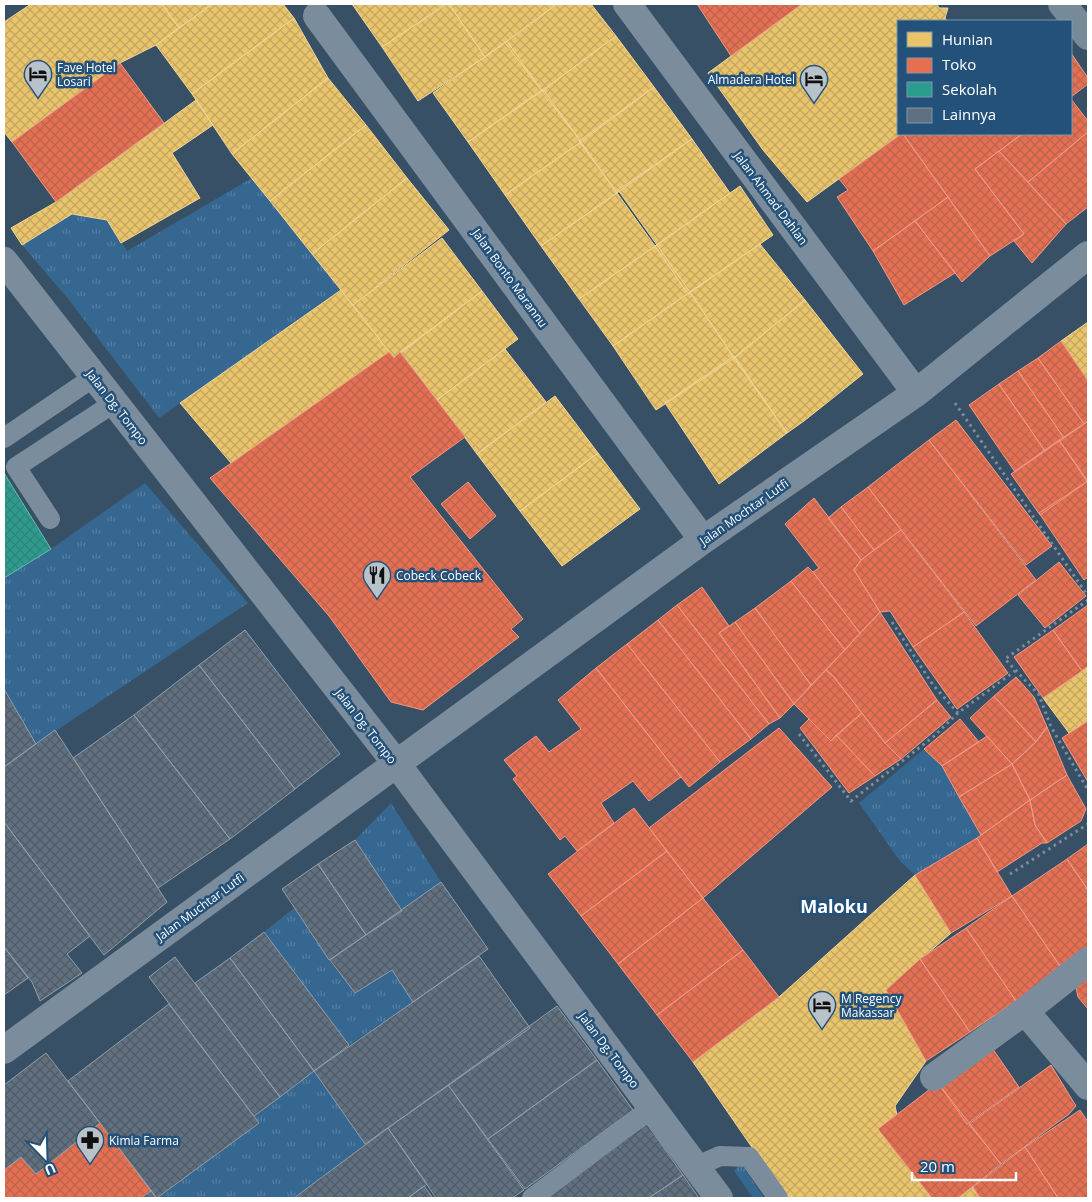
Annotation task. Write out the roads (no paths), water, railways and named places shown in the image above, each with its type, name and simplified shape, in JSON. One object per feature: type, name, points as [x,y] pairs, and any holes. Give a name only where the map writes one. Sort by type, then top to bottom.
[{"type":"street","name":"Jalan Ahmad Dahlan","points":[[627,4],[916,393]]},
{"type":"street","points":[[1062,4],[1088,36]]},
{"type":"street","name":"Jalan Bonto Marannu","points":[[317,16],[703,540]]},
{"type":"street","name":"Jalan Mochtar Lutfi","points":[[396,763],[703,540],[916,393],[1088,255]]},
{"type":"street","name":"Jalan Dg. Tompo","points":[[4,261],[396,763],[719,1198]]},
{"type":"street","name":"Jalan Muchtar Lutfi","points":[[4,1050],[396,763]]},
{"type":"street","points":[[934,1077],[1088,961]]},
{"type":"street","points":[[1024,1011],[1088,1086]]},
{"type":"lane","points":[[4,438],[94,377]]},
{"type":"lane","points":[[50,520],[16,467],[114,403]]},
{"type":"lane","points":[[532,1198],[652,1109]]},
{"type":"lane","points":[[695,1167],[720,1156],[749,1157],[778,1198]]},
{"type":"place","name":"Fave Hotel Losari","points":[[38,98]]},
{"type":"place","name":"Almadera Hotel","points":[[814,103]]},
{"type":"place","name":"Cobeck Cobeck","points":[[377,599]]},
{"type":"place","name":"M Regency Makassar","points":[[822,1029]]},
{"type":"place","name":"Kimia Farma","points":[[90,1164]]},
{"type":"district","name":"Maloku","points":[[834,906]]}]
